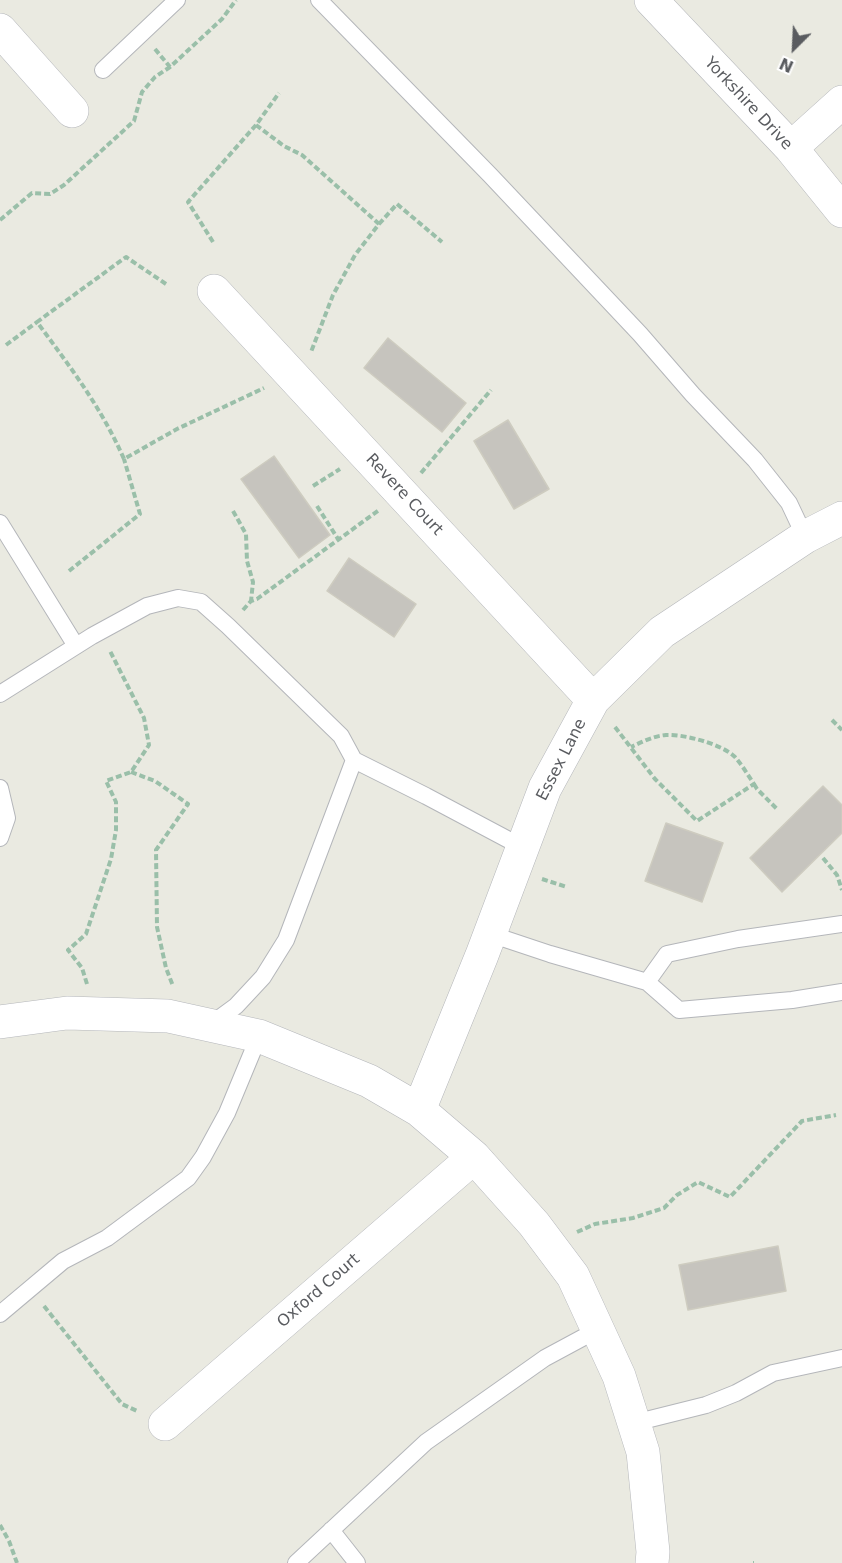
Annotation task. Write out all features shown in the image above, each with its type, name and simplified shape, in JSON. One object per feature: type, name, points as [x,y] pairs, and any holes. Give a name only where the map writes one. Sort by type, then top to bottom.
[{"type":"street","name":"Yorkshire Drive","points":[[651,0],[790,148],[842,211]]},
{"type":"street","points":[[0,30],[72,111]]},
{"type":"street","points":[[790,148],[842,102]]},
{"type":"street","name":"Revere Court","points":[[214,291],[593,699]]},
{"type":"street","name":"Essex Lane","points":[[419,1110],[490,934],[544,788],[593,699],[662,632],[805,537],[842,518]]},
{"type":"street","points":[[0,1022],[67,1013],[168,1016],[259,1036],[369,1081],[419,1110],[474,1157],[534,1224],[573,1276],[619,1376],[643,1452],[653,1552],[652,1563]]},
{"type":"street","name":"Oxford Court","points":[[165,1424],[474,1157]]},
{"type":"lane","points":[[103,70],[177,0]]},
{"type":"lane","points":[[319,0],[490,175],[755,460],[789,503],[805,537]]},
{"type":"lane","points":[[0,523],[76,646]]},
{"type":"lane","points":[[0,694],[101,631],[147,606],[178,598],[201,602],[341,736],[354,760],[522,847]]},
{"type":"lane","points":[[195,1022],[236,1006],[263,976],[286,940],[354,760]]},
{"type":"lane","points":[[0,788],[7,818],[0,838]]},
{"type":"lane","points":[[647,982],[667,954],[738,939],[842,924]]},
{"type":"lane","points":[[490,934],[559,957],[647,982],[679,1010],[842,993]]},
{"type":"lane","points":[[0,1314],[63,1261],[107,1238],[188,1178],[203,1157],[227,1113],[259,1036]]},
{"type":"lane","points":[[296,1563],[426,1442],[545,1358],[597,1330]]},
{"type":"lane","points":[[634,1423],[706,1405],[773,1373],[842,1358]]},
{"type":"lane","points":[[331,1530],[357,1563]]},
{"type":"path","points":[[0,220],[32,193],[50,194],[64,185],[134,122],[142,92],[155,76],[170,67],[213,27],[236,0]]},
{"type":"path","points":[[213,242],[188,201],[256,125],[279,93]]},
{"type":"path","points":[[256,125],[284,146],[302,155],[379,224]]},
{"type":"path","points":[[310,354],[338,285],[355,255],[397,204],[442,242]]},
{"type":"path","points":[[6,345],[126,257],[166,284]]},
{"type":"path","points":[[37,322],[91,396],[112,431],[124,459],[140,514],[69,571]]},
{"type":"path","points":[[124,459],[177,429],[265,388],[270,389]]},
{"type":"path","points":[[415,481],[491,390]]},
{"type":"path","points":[[313,486],[343,467]]},
{"type":"path","points":[[317,506],[338,539]]},
{"type":"path","points":[[228,626],[251,601],[257,599],[382,508]]},
{"type":"path","points":[[233,511],[246,534],[248,561],[253,582],[251,601]]},
{"type":"path","points":[[95,1014],[82,968],[68,950],[86,934],[111,859],[116,831],[116,802],[106,781],[131,772],[149,745],[144,718],[101,631]]},
{"type":"path","points":[[832,720],[842,730]]},
{"type":"path","points":[[615,727],[656,779],[697,821],[754,784]]},
{"type":"path","points":[[631,747],[653,737],[668,735],[725,748],[735,757],[757,789],[778,810]]},
{"type":"path","points":[[131,772],[155,781],[188,804],[156,850],[157,927],[166,968],[178,998],[195,1022]]},
{"type":"path","points":[[823,858],[837,875],[842,890]]},
{"type":"path","points":[[539,877],[567,887]]},
{"type":"path","points":[[549,1244],[595,1224],[633,1218],[664,1208],[677,1195],[698,1182],[730,1197],[802,1121],[836,1115]]},
{"type":"path","points":[[29,1290],[122,1404],[165,1424]]},
{"type":"path","points":[[0,1525],[9,1540],[17,1563]]},
{"type":"building","points":[[388,338],[466,403],[442,432],[364,368]]},
{"type":"building","points":[[508,420],[549,489],[514,509],[474,441]]},
{"type":"building","points":[[274,456],[330,535],[299,558],[241,479]]},
{"type":"building","points":[[349,558],[416,604],[394,637],[327,591]]},
{"type":"building","points":[[823,786],[842,805],[842,833],[782,892],[750,858]]},
{"type":"building","points":[[666,823],[723,843],[702,902],[645,881]]},
{"type":"building","points":[[778,1246],[786,1291],[688,1310],[679,1265]]}]
